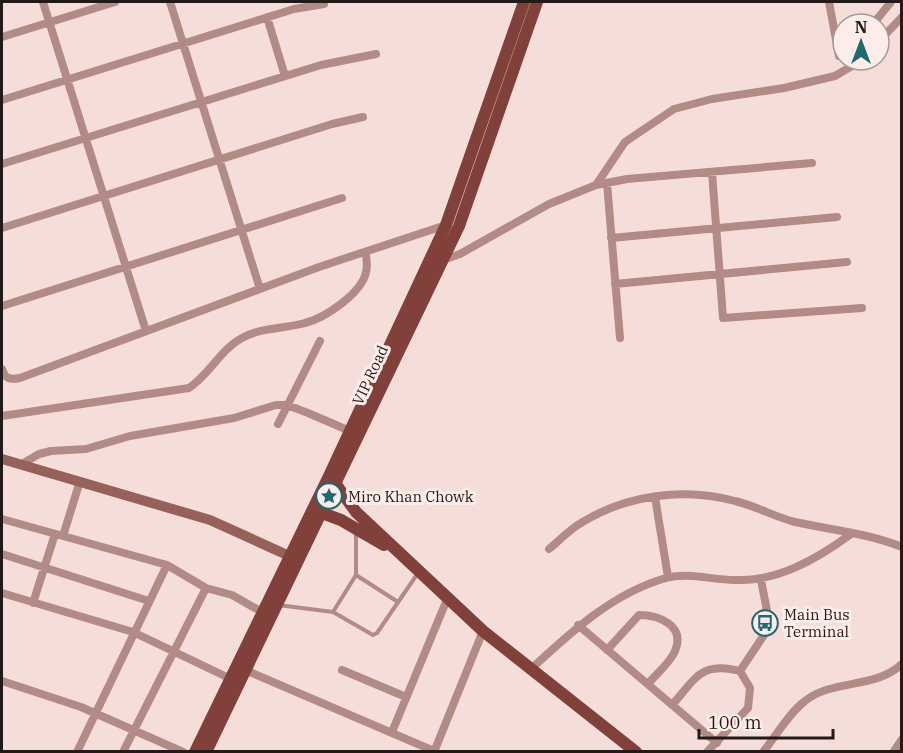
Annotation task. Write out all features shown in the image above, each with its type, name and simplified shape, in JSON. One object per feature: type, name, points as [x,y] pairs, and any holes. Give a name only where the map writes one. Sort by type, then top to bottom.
[{"type":"main road","name":"VIP Road","points":[[195,752],[262,612],[294,558],[317,511],[436,258],[524,2]]},
{"type":"main road","name":"VIP Road","points":[[332,480],[350,431],[436,258],[459,226],[537,2]]},
{"type":"main road","points":[[2,459],[210,520],[294,558]]},
{"type":"main road","points":[[332,480],[356,512],[483,631],[621,746],[636,752]]},
{"type":"main road","points":[[317,511],[356,528],[416,567]]},
{"type":"main road","name":"VIP Road","points":[[207,752],[278,605],[294,558]]},
{"type":"street","points":[[43,2],[146,331]]},
{"type":"street","points":[[2,37],[115,2]]},
{"type":"street","points":[[170,2],[260,289]]},
{"type":"street","points":[[2,100],[267,17],[294,5],[324,4]]},
{"type":"street","points":[[267,17],[285,76]]},
{"type":"street","points":[[891,28],[902,17]]},
{"type":"street","points":[[2,164],[321,65],[376,54]]},
{"type":"street","points":[[596,185],[625,142],[674,109],[712,99],[784,88],[841,72]]},
{"type":"street","points":[[2,228],[332,124],[363,117]]},
{"type":"street","points":[[436,258],[460,254],[549,204],[596,185],[812,163]]},
{"type":"street","points":[[712,172],[722,315],[726,320],[862,308]]},
{"type":"street","points":[[607,183],[620,338]]},
{"type":"street","points":[[2,306],[342,198]]},
{"type":"street","points":[[611,238],[837,217]]},
{"type":"street","points":[[2,369],[4,376],[10,380],[20,378],[319,267],[446,225]]},
{"type":"street","points":[[2,416],[189,388],[200,381],[241,338],[262,330],[306,323],[331,312],[348,297],[366,274],[366,253]]},
{"type":"street","points":[[615,284],[847,262]]},
{"type":"street","points":[[278,424],[320,341]]},
{"type":"street","points":[[22,464],[39,454],[51,451],[86,449],[130,436],[234,418],[276,405],[287,405],[350,431]]},
{"type":"street","points":[[33,603],[80,481]]},
{"type":"street","points":[[549,549],[580,523],[620,503],[694,494],[735,501],[773,515],[881,539],[902,547]]},
{"type":"street","points":[[655,497],[668,577]]},
{"type":"street","points":[[2,519],[167,565],[206,588],[232,595],[262,612]]},
{"type":"street","points":[[531,669],[578,625],[623,596],[668,577],[697,576],[761,580],[820,557],[851,534]]},
{"type":"street","points":[[2,554],[149,601]]},
{"type":"street","points":[[77,752],[167,565]]},
{"type":"street","points":[[740,671],[770,626],[761,580]]},
{"type":"street","points":[[123,752],[206,588]]},
{"type":"street","points":[[2,593],[133,632],[231,679]]},
{"type":"street","points":[[392,732],[448,597]]},
{"type":"street","points":[[608,650],[639,615],[656,615],[670,622],[677,635],[675,651],[648,684]]},
{"type":"street","points":[[578,625],[717,743]]},
{"type":"street","points":[[245,670],[434,751],[483,631]]},
{"type":"street","points":[[763,752],[806,700],[826,691],[855,685],[894,671],[902,664]]},
{"type":"street","points":[[672,705],[702,672],[721,666],[740,671],[750,688],[748,708],[707,752]]},
{"type":"street","points":[[342,670],[406,697]]},
{"type":"street","points":[[2,681],[96,713],[183,752]]},
{"type":"street","points":[[894,752],[902,740]]},
{"type":"lane","points":[[333,612],[356,574],[356,528]]},
{"type":"lane","points":[[278,605],[333,612],[373,634],[377,633],[398,602],[416,567]]},
{"type":"lane","points":[[356,574],[398,602]]},
{"type":"place","name":"Miro Khan Chowk","points":[[329,496]]},
{"type":"place","name":"Main Bus Terminal","points":[[765,623]]}]
